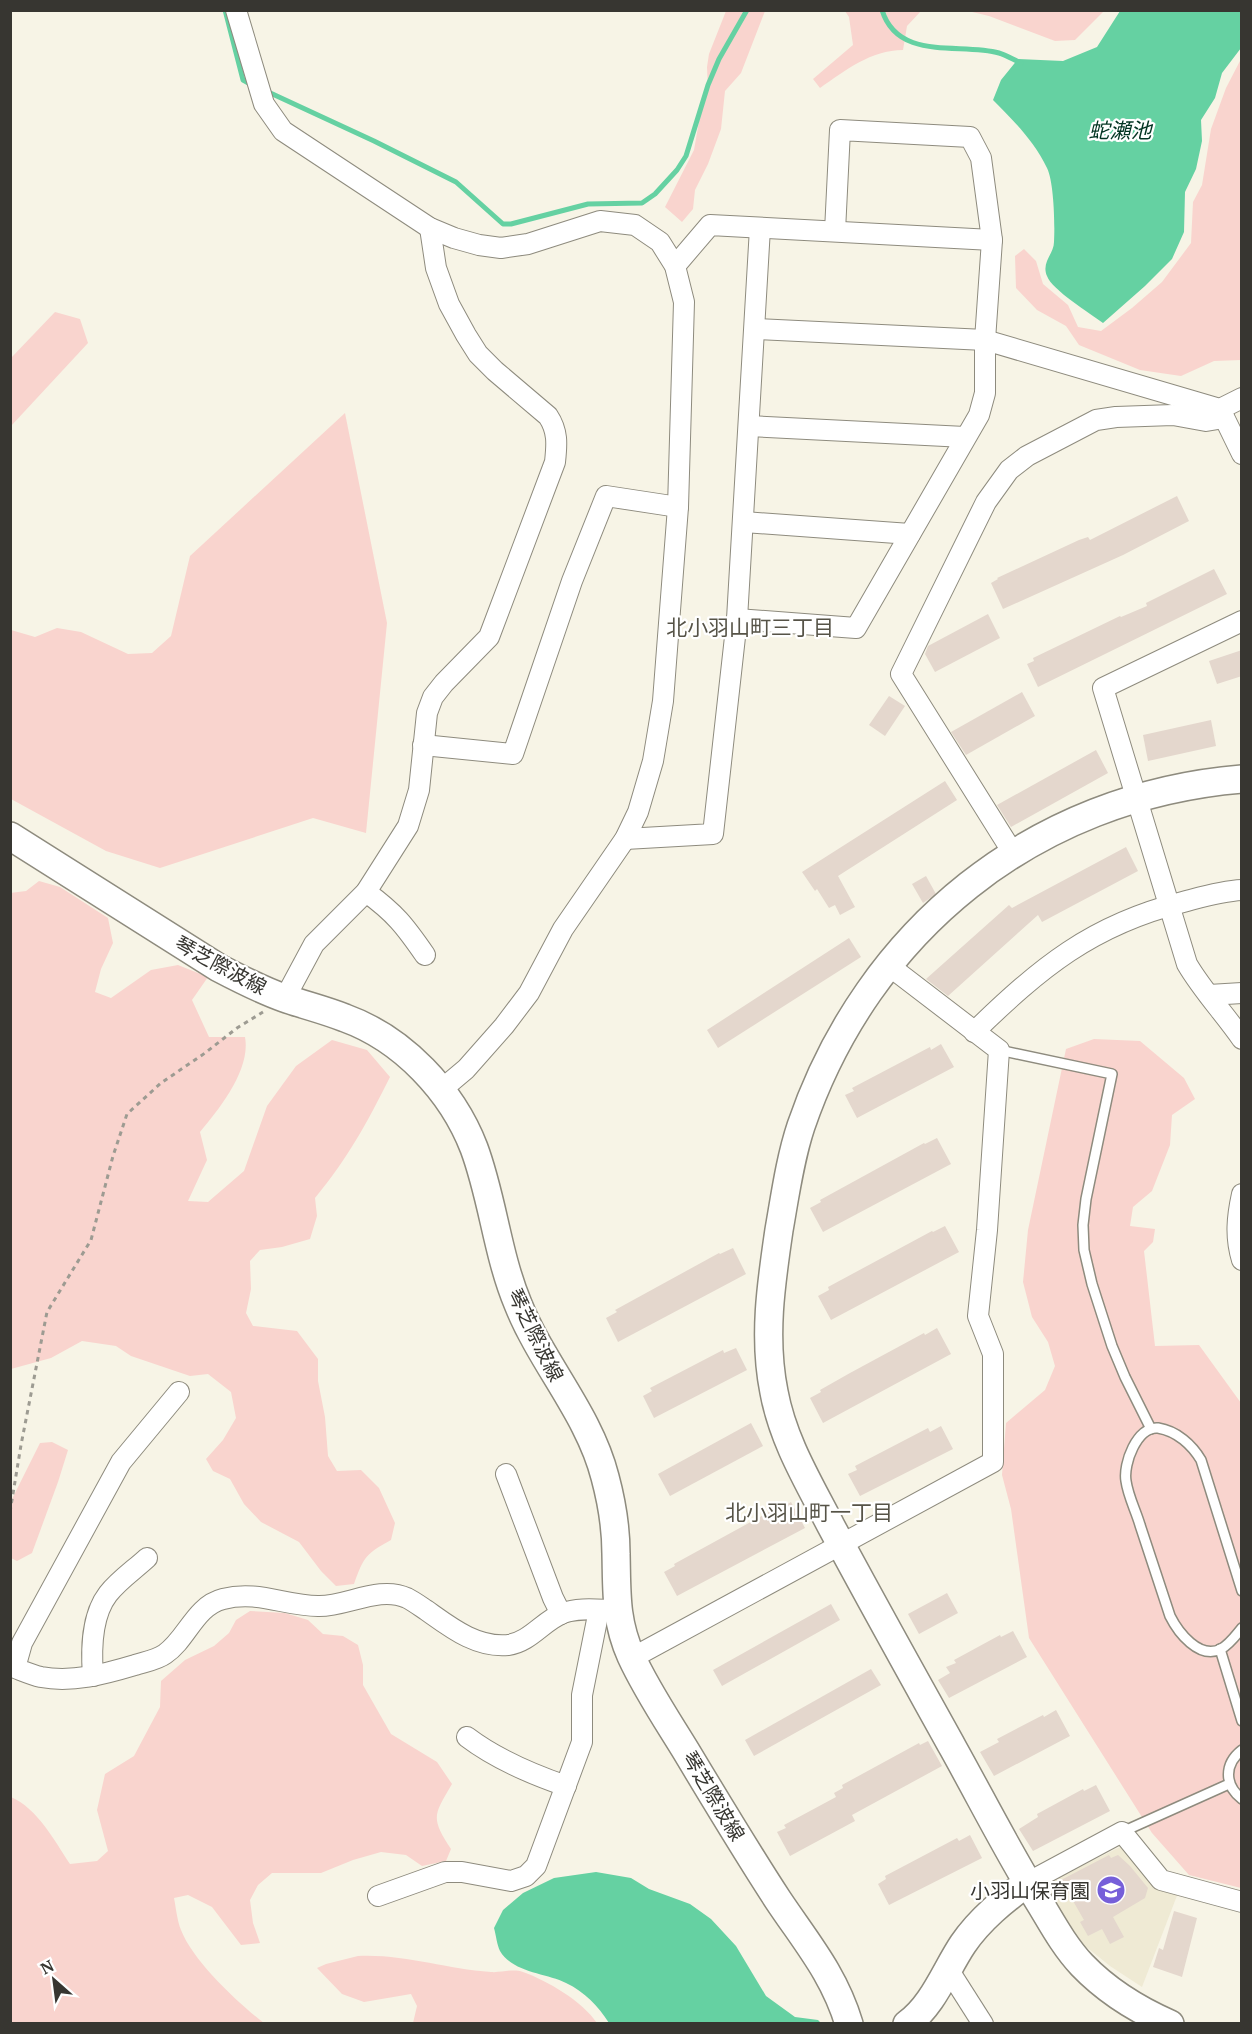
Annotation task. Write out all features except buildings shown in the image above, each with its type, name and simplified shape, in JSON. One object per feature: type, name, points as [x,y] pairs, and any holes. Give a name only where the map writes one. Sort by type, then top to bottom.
[{"type":"street","points":[[236,10],[264,104],[283,131],[430,228],[454,238],[501,248],[528,244],[600,220],[635,225],[660,242],[675,266],[684,302],[678,507],[663,701],[648,777],[638,812],[625,838],[563,929],[529,993],[504,1026],[466,1069],[441,1090]]},
{"type":"street","points":[[737,619],[856,628],[979,415],[985,393],[985,340],[992,240],[981,158],[970,137],[840,130],[835,231]]},
{"type":"street","points":[[675,266],[710,225],[992,240]]},
{"type":"street","points":[[285,998],[314,944],[366,892],[408,826],[419,790],[427,713],[444,682],[489,637],[555,462],[557,444],[555,426],[548,416],[478,354],[449,304],[436,268],[430,228]]},
{"type":"street","points":[[625,838],[713,834],[737,619],[760,228]]},
{"type":"street","points":[[755,329],[985,340],[1222,413],[1242,454]]},
{"type":"street","points":[[1013,853],[901,674],[986,502],[1009,470],[1027,456],[1096,420],[1173,415],[1206,421],[1222,413],[1242,398]]},
{"type":"street","points":[[749,426],[965,437]]},
{"type":"street","points":[[423,745],[513,754],[572,581],[606,496],[678,507]]},
{"type":"street","points":[[744,522],[910,534]]},
{"type":"street","points":[[1242,621],[1103,688],[1187,964],[1242,1038]]},
{"type":"street","points":[[1170,2024],[1137,2007],[1108,1987],[1083,1965],[1066,1946],[1027,1882],[841,1544],[791,1448],[780,1421],[772,1387],[768,1304],[781,1221],[800,1131],[833,1051],[854,1013],[888,965],[923,925],[975,878],[1013,853],[1070,822],[1138,797],[1184,786],[1242,779]]},
{"type":"street","name":"琴芝際波線","points":[[10,836],[219,968],[255,987],[347,1018],[379,1035],[413,1061],[441,1090],[464,1127],[474,1149],[505,1270],[517,1303],[544,1359],[595,1445],[601,1462],[615,1523],[608,1610],[623,1635],[632,1658],[651,1693],[757,1868],[832,1980],[849,2024]]},
{"type":"street","points":[[974,1032],[1042,970],[1081,943],[1133,918],[1168,906],[1226,891],[1242,890]]},
{"type":"street","points":[[366,892],[390,910],[426,955]]},
{"type":"street","points":[[632,1658],[993,1462],[993,1354],[978,1316],[991,1184],[999,1050],[888,965]]},
{"type":"street","points":[[1209,995],[1242,993]]},
{"type":"street","points":[[1242,1194],[1237,1214],[1236,1243],[1242,1260]]},
{"type":"street","points":[[179,1392],[121,1462],[22,1643],[13,1668],[42,1677],[93,1676],[165,1655],[204,1608],[222,1599],[254,1595],[316,1606],[335,1605],[362,1597],[385,1594],[406,1597],[463,1635],[486,1643],[508,1645],[524,1640],[561,1614],[572,1611],[608,1610],[582,1695],[582,1742],[536,1866],[526,1876],[511,1881],[462,1872],[445,1872],[378,1896]]},
{"type":"street","points":[[506,1474],[561,1614]]},
{"type":"street","points":[[93,1676],[91,1653],[95,1623],[106,1595],[147,1558]]},
{"type":"street","points":[[467,1737],[487,1752],[545,1779],[566,1786]]},
{"type":"street","points":[[907,2024],[916,2017],[964,1942],[1003,1901],[1027,1882],[1122,1832],[1161,1880],[1242,1902]]},
{"type":"street","points":[[948,1969],[983,2024]]},
{"type":"lane","points":[[999,1050],[1112,1074],[1086,1199],[1083,1226],[1084,1250],[1092,1284],[1112,1346],[1151,1429]]},
{"type":"lane","points":[[1242,1590],[1201,1460],[1194,1449],[1178,1436],[1159,1428],[1151,1429],[1139,1438],[1131,1451],[1126,1480],[1170,1616],[1178,1632],[1190,1642],[1210,1650],[1220,1649],[1242,1628]]},
{"type":"lane","points":[[1220,1649],[1242,1721]]},
{"type":"lane","points":[[1242,1750],[1229,1765],[1228,1775],[1229,1784],[1242,1799]]},
{"type":"lane","points":[[1122,1832],[1229,1784]]},
{"type":"path","points":[[10,1512],[47,1312],[91,1240],[113,1155],[127,1114],[161,1083],[237,1028],[285,998]]},
{"type":"shaded area","points":[[726,11],[765,11],[741,73],[725,91],[721,129],[695,190],[693,209],[682,222],[665,207],[694,150],[701,110],[708,91],[709,54]]},
{"type":"shaded area","points":[[845,11],[921,11],[907,26],[903,50],[880,53],[870,57],[820,88],[813,79],[853,45],[849,17]]},
{"type":"shaded area","points":[[968,11],[1104,11],[1075,40],[1055,41],[989,16]]},
{"type":"shaded area","points":[[1241,59],[1241,360],[1214,361],[1181,376],[1140,370],[1079,345],[1066,326],[1037,310],[1016,288],[1015,256],[1024,249],[1036,261],[1043,284],[1068,305],[1078,327],[1101,331],[1162,282],[1191,243],[1193,202],[1202,185],[1211,129],[1226,88]]},
{"type":"shaded area","points":[[55,312],[80,319],[88,343],[11,426],[11,358]]},
{"type":"shaded area","points":[[345,413],[387,623],[366,833],[313,818],[160,868],[106,851],[11,799],[11,630],[35,637],[57,628],[81,632],[128,654],[152,653],[171,636],[190,556]]},
{"type":"shaded area","points":[[39,881],[60,887],[108,918],[113,943],[101,969],[95,992],[111,998],[151,970],[178,965],[208,977],[192,1000],[209,1037],[245,1037],[246,1049],[239,1075],[225,1100],[200,1132],[207,1160],[188,1201],[208,1202],[244,1171],[267,1106],[296,1066],[332,1040],[367,1050],[390,1077],[356,1140],[315,1198],[317,1216],[310,1239],[260,1250],[250,1261],[251,1289],[246,1313],[253,1326],[297,1331],[318,1359],[318,1381],[325,1417],[328,1456],[337,1471],[361,1470],[379,1488],[395,1523],[391,1540],[367,1557],[360,1567],[354,1584],[336,1586],[321,1571],[299,1542],[261,1522],[244,1504],[230,1479],[213,1471],[206,1459],[223,1440],[236,1418],[231,1392],[208,1374],[190,1376],[131,1356],[116,1346],[82,1341],[51,1358],[11,1369],[10,893],[26,891]]},
{"type":"shaded area","points":[[1094,1039],[1140,1041],[1184,1078],[1195,1099],[1172,1115],[1170,1145],[1152,1191],[1133,1207],[1130,1226],[1155,1229],[1153,1242],[1144,1251],[1155,1346],[1199,1345],[1241,1403],[1241,1888],[1189,1875],[1152,1833],[1029,1638],[1011,1509],[1002,1475],[1006,1423],[1045,1390],[1055,1366],[1048,1342],[1032,1317],[1023,1282],[1028,1230],[1066,1049]]},
{"type":"shaded area","points":[[52,1442],[68,1450],[32,1553],[17,1561],[11,1558],[11,1501],[40,1443]]},
{"type":"shaded area","points":[[250,1611],[285,1613],[308,1620],[323,1634],[343,1636],[358,1645],[363,1665],[363,1685],[391,1734],[437,1762],[452,1784],[441,1803],[437,1816],[437,1823],[451,1849],[446,1861],[422,1866],[406,1855],[381,1852],[321,1873],[272,1873],[258,1885],[250,1900],[253,1923],[260,1943],[241,1945],[212,1907],[188,1895],[174,1898],[181,1930],[195,1955],[229,1993],[264,2023],[11,2023],[11,1797],[21,1802],[37,1817],[70,1864],[97,1861],[108,1851],[97,1810],[105,1774],[134,1756],[160,1707],[161,1681],[185,1660],[214,1646],[229,1633],[236,1620]]},
{"type":"shaded area","points":[[1120,1847],[1155,1886],[1178,1893],[1142,1987],[1084,1945],[1060,1912],[1050,1893],[1053,1880]]},
{"type":"shaded area","points":[[358,1956],[393,1957],[491,1972],[519,1971],[564,1993],[583,2007],[597,2023],[413,2023],[417,2006],[411,1994],[364,2002],[342,1994],[317,1968]]},
{"type":"water","name":"蛇瀬池","points":[[1120,11],[1241,11],[1241,48],[1222,73],[1215,98],[1201,120],[1202,141],[1196,169],[1185,192],[1184,232],[1172,259],[1103,323],[1063,294],[1047,276],[1046,266],[1053,246],[1054,204],[1047,168],[1030,140],[993,100],[1001,80],[1018,59],[1063,61],[1097,47]]},
{"type":"water","points":[[596,1872],[631,1878],[649,1889],[690,1904],[711,1919],[736,1946],[766,1996],[795,2017],[818,2020],[821,2023],[609,2023],[590,2000],[573,1987],[530,1972],[506,1958],[499,1949],[494,1928],[503,1910],[523,1893],[554,1878]]},
{"type":"waterway","points":[[225,10],[243,80],[252,85]]},
{"type":"waterway","points":[[266,91],[456,182],[503,224],[511,224],[588,204],[642,203],[655,194],[677,170],[686,156],[708,85],[719,59],[747,10]]},
{"type":"waterway","points":[[882,10],[890,26],[902,37],[916,44],[984,50],[1002,54],[1021,63]]},
{"type":"place","name":"小羽山保育園","points":[[1111,1890]]},
{"type":"district","name":"北小羽山町三丁目","points":[[750,627]]},
{"type":"district","name":"北小羽山町一丁目","points":[[809,1512]]}]
